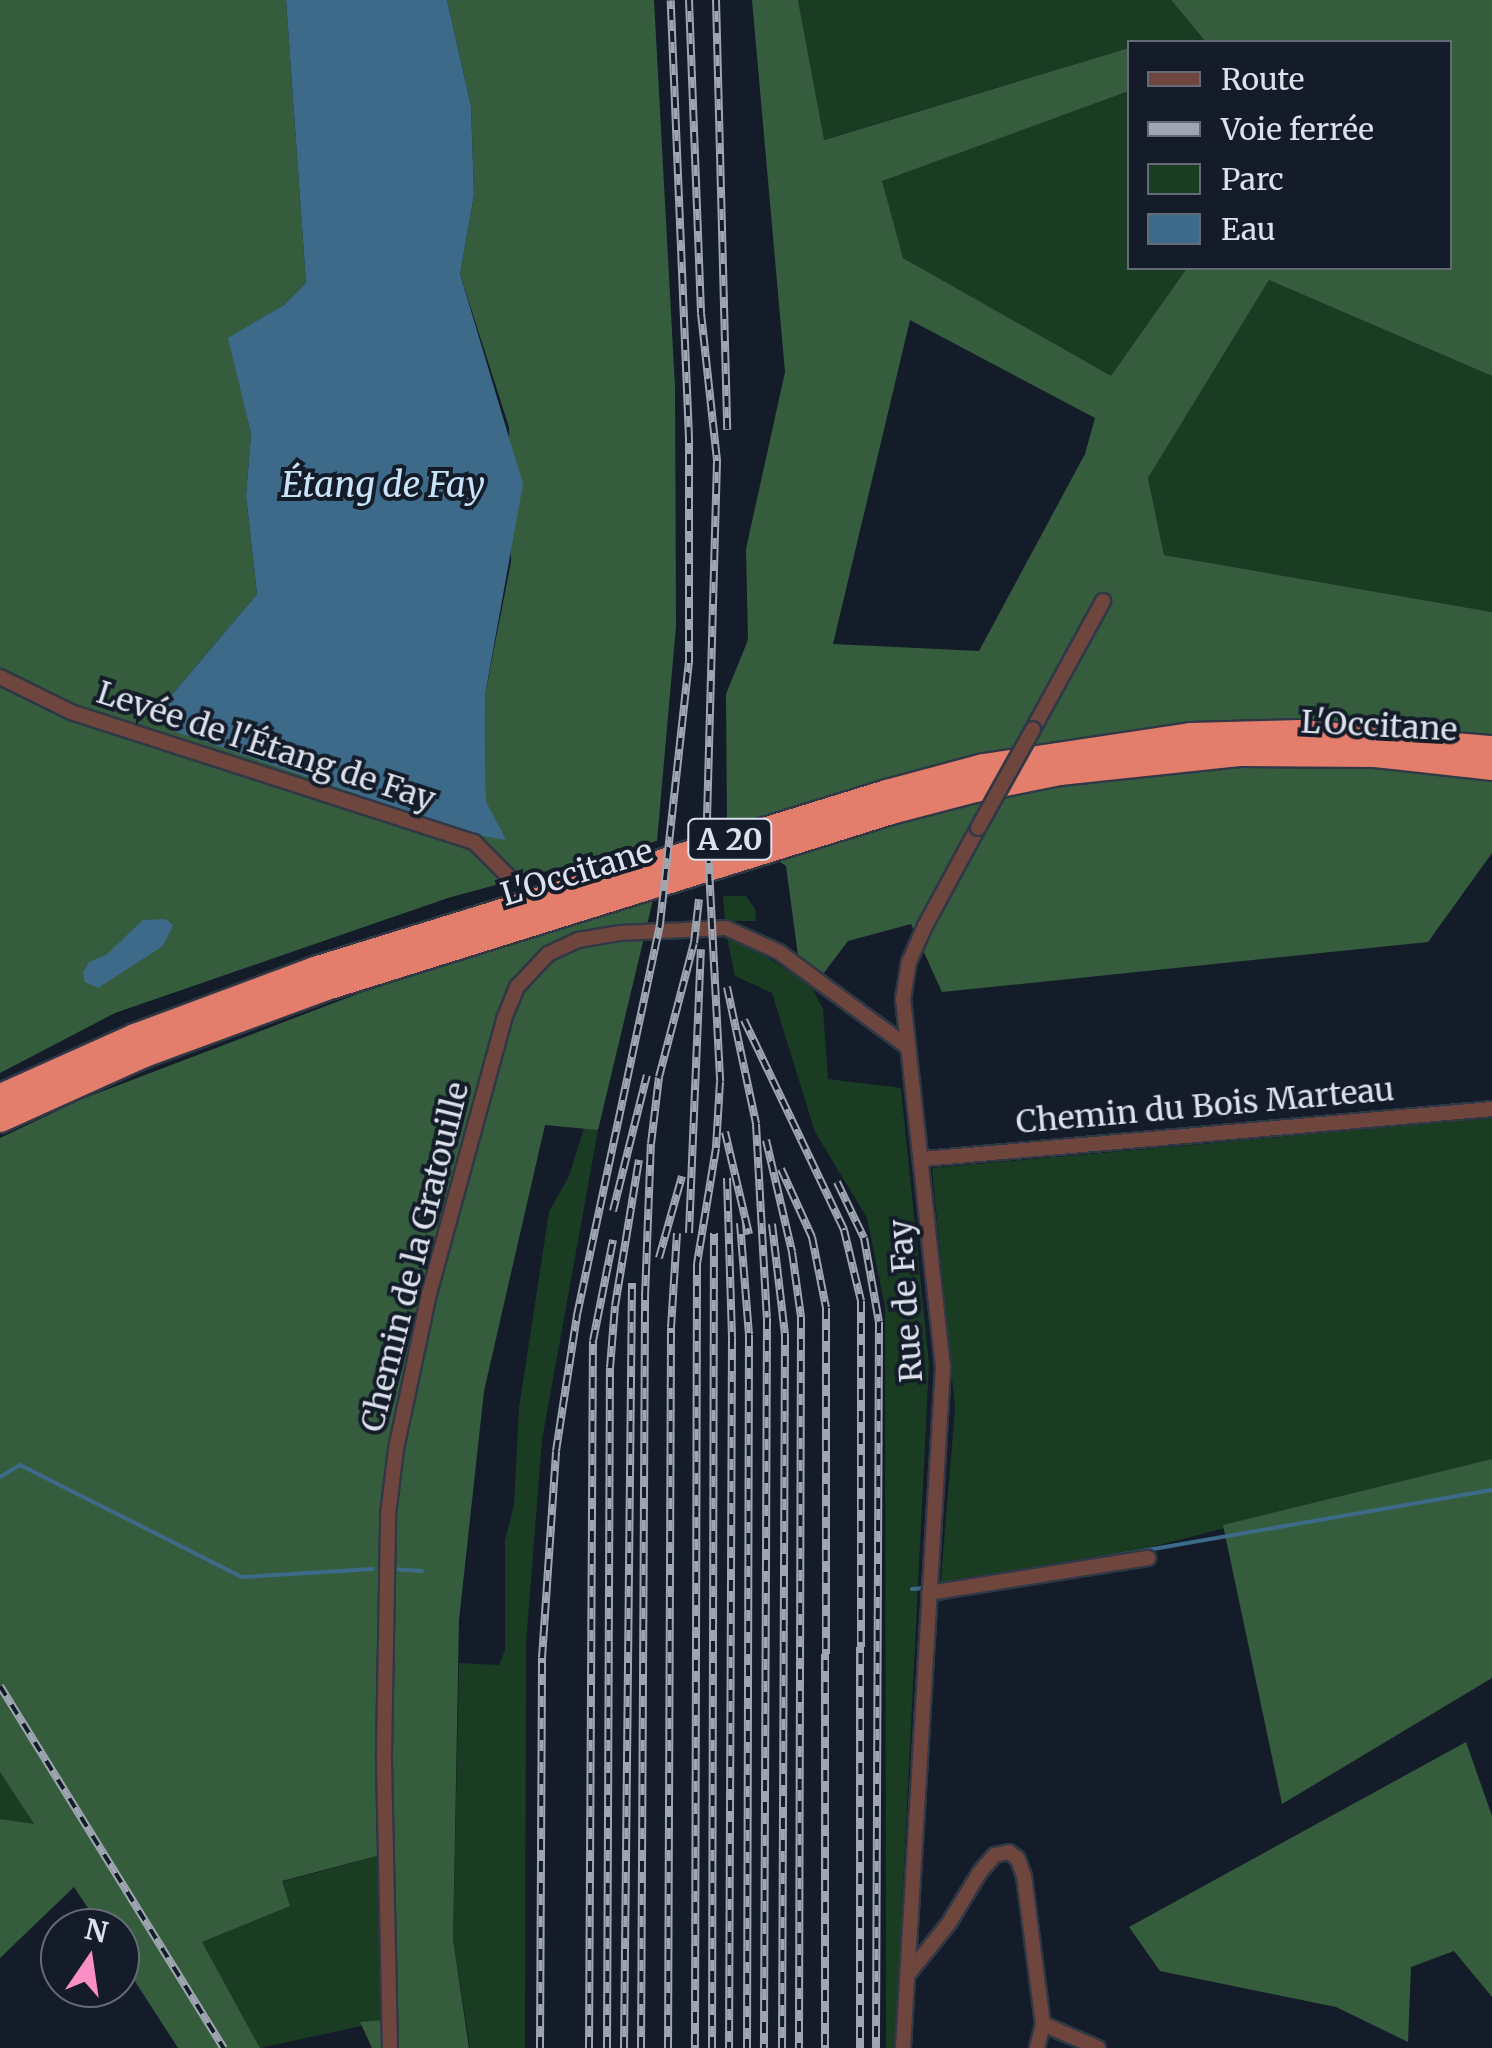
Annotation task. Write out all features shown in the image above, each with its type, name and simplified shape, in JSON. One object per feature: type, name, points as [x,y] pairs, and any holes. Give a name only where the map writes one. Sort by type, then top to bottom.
[{"type":"highway","name":"L'Occitane","points":[[0,1096],[134,1036],[314,969],[983,766],[1060,752],[1208,734],[1300,732],[1492,748]]},
{"type":"highway","name":"L'Occitane","points":[[0,1119],[144,1054],[322,988],[891,811],[976,789],[1059,772],[1241,753],[1374,754],[1492,768]]},
{"type":"street","name":"Rue de Fay","points":[[904,2048],[943,1367],[903,999],[909,962],[1103,600]]},
{"type":"street","name":"Levée de l'Étang de Fay","points":[[0,677],[70,712],[474,842],[508,876]]},
{"type":"street","name":"Chemin de la Gratouille","points":[[390,2048],[384,1754],[388,1515],[396,1450],[429,1294],[504,1019],[517,988],[548,954],[578,940],[620,932],[733,930],[779,952],[906,1045]]},
{"type":"street","name":"Chemin du Bois Marteau","points":[[922,1159],[1492,1109]]},
{"type":"street","points":[[929,1592],[1148,1558]]},
{"type":"street","points":[[907,1975],[948,1923],[980,1872],[995,1855],[1009,1852],[1018,1859],[1024,1876],[1043,2024],[1036,2048]]},
{"type":"street","points":[[1043,2024],[1098,2048]]},
{"type":"green space","points":[[0,0],[286,0],[306,283],[284,305],[229,339],[251,434],[246,496],[257,594],[165,703],[504,839],[486,801],[485,695],[511,562],[509,427],[460,274],[474,195],[471,106],[447,0],[654,0],[675,387],[676,626],[657,841],[448,898],[115,1013],[0,1073]]},
{"type":"green space","points":[[752,0],[798,0],[824,140],[1127,49],[1127,92],[882,181],[903,258],[1111,376],[1186,270],[1452,270],[1452,40],[1204,40],[1171,0],[1492,0],[1492,376],[1269,280],[1148,478],[1164,555],[1492,612],[1492,853],[1428,942],[942,992],[911,924],[848,941],[820,978],[799,963],[786,866],[727,826],[726,694],[748,640],[746,549],[785,372]],"holes":[[[910,320],[1095,418],[1085,454],[979,651],[833,644]]]},
{"type":"green space","points":[[798,0],[1171,0],[1204,40],[1127,40],[1127,49],[823,140]]},
{"type":"green space","points":[[1127,92],[1127,270],[1186,270],[1111,377],[903,258],[881,180]]},
{"type":"green space","points":[[1269,280],[1492,376],[1492,612],[1164,555],[1148,478]]},
{"type":"green space","points":[[723,896],[746,896],[755,909],[756,921],[725,921]]},
{"type":"green space","points":[[653,900],[598,1130],[545,1125],[484,1391],[459,1620],[453,1939],[469,2048],[372,2048],[360,2022],[384,2020],[377,1856],[282,1881],[290,1906],[202,1942],[260,2048],[178,2048],[140,1989],[140,1908],[88,1908],[74,1887],[52,1908],[40,1908],[40,1920],[0,1958],[0,1819],[34,1824],[0,1772],[0,1138],[82,1099],[360,993]]},
{"type":"green space","points":[[727,937],[750,946],[811,986],[823,1009],[828,1079],[901,1088],[929,1364],[895,2048],[886,2048],[885,1307],[867,1218],[815,1132],[772,993],[735,976]]},
{"type":"green space","points":[[1492,1118],[1492,1459],[939,1602],[955,1409],[932,1168]]},
{"type":"green space","points":[[584,1128],[598,1130],[542,1440],[526,1644],[525,2048],[470,2048],[453,1939],[459,1663],[499,1665],[505,1650],[505,1540],[514,1505],[519,1408],[549,1212],[569,1176]]},
{"type":"green space","points":[[1492,1459],[1492,1678],[1282,1804],[1223,1525]]},
{"type":"green space","points":[[1466,1742],[1492,1816],[1492,1997],[1454,1951],[1411,1967],[1408,2042],[1336,2007],[1160,1971],[1129,1927]]},
{"type":"green space","points":[[0,1772],[35,1825],[0,1819]]},
{"type":"green space","points":[[378,1856],[384,2021],[260,2048],[202,1942],[289,1906],[281,1882]]},
{"type":"water","name":"Étang de Fay","points":[[286,0],[447,0],[471,106],[474,195],[460,274],[523,484],[485,695],[486,801],[506,840],[472,834],[168,729],[165,703],[257,594],[246,496],[251,434],[228,338],[284,305],[306,283]]},
{"type":"water","points":[[165,919],[173,925],[163,946],[98,988],[85,982],[83,973],[89,962],[106,955],[143,920]]},
{"type":"waterway","points":[[0,1477],[20,1465],[242,1577],[373,1569]]},
{"type":"waterway","points":[[1073,1563],[1492,1490]]},
{"type":"waterway","points":[[392,1569],[422,1571]]},
{"type":"waterway","points":[[912,1589],[925,1588]]},
{"type":"railway","points":[[540,2048],[542,1658],[556,1451],[577,1315],[660,924],[689,663],[689,438],[671,0]]},
{"type":"railway","points":[[689,0],[701,313],[717,461],[707,830],[720,1082],[716,1148],[697,1264],[695,2048]]},
{"type":"railway","points":[[716,0],[727,430]]},
{"type":"railway","points":[[641,2048],[645,1297],[651,1144],[659,1077],[694,943],[699,899]]},
{"type":"railway","points":[[689,1233],[701,949]]},
{"type":"railway","points":[[727,987],[756,1124],[767,1318],[764,2048]]},
{"type":"railway","points":[[744,1020],[844,1230],[861,1301],[860,2048]]},
{"type":"railway","points":[[613,1211],[647,1075]]},
{"type":"railway","points":[[725,1132],[749,1234]]},
{"type":"railway","points":[[766,1140],[792,1252],[801,1317],[799,2048]]},
{"type":"railway","points":[[607,2048],[610,1368],[615,1306],[639,1160]]},
{"type":"railway","points":[[781,1169],[812,1237],[826,1308],[825,2048]]},
{"type":"railway","points":[[659,1258],[682,1176]]},
{"type":"railway","points":[[727,1178],[732,1338],[729,2048]]},
{"type":"railway","points":[[837,1182],[864,1238],[879,1322],[876,2048]]},
{"type":"railway","points":[[740,1223],[749,1335],[747,2048]]},
{"type":"railway","points":[[772,1224],[785,1334],[782,2048]]},
{"type":"railway","points":[[668,2048],[671,1328],[677,1233]]},
{"type":"railway","points":[[712,2048],[714,1233]]},
{"type":"railway","points":[[589,2048],[593,1341],[613,1240]]},
{"type":"railway","points":[[624,2048],[632,1283]]},
{"type":"railway","points":[[0,1686],[224,2048]]}]
